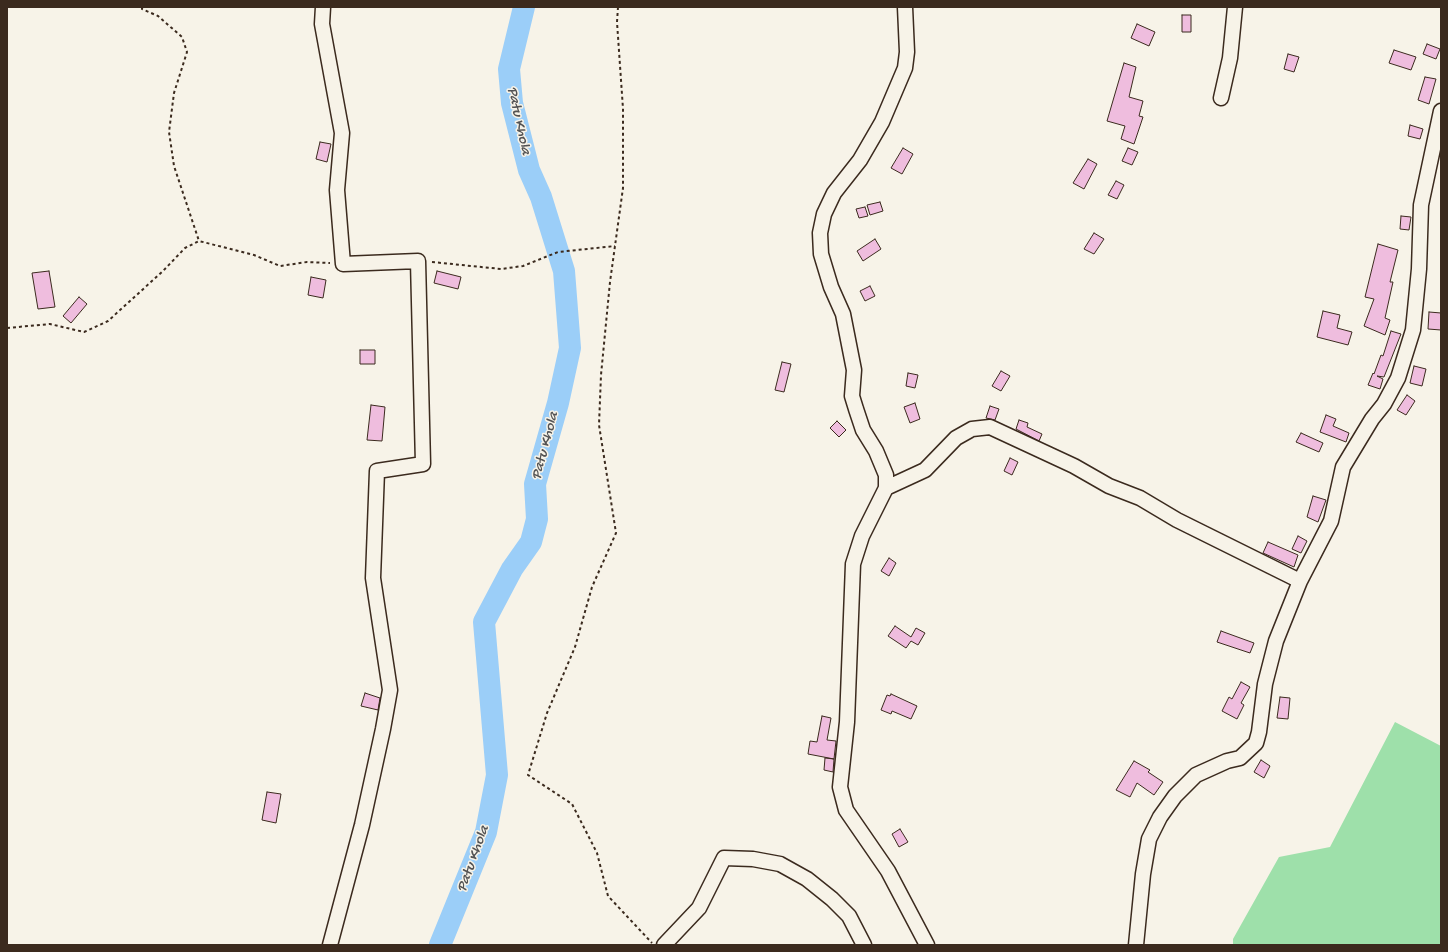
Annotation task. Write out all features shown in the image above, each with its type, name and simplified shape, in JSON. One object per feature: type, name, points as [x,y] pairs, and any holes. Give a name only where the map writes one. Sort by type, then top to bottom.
[{"type":"street","points":[[324,7],[322,24],[342,133],[337,190],[343,264],[418,261],[423,464],[377,470],[373,578],[390,690],[362,825],[330,945]]},
{"type":"street","points":[[905,7],[907,52],[905,68],[878,129],[860,160],[834,193],[824,214],[820,233],[821,254],[831,288],[842,314],[854,370],[852,396],[863,430],[873,446],[886,475],[886,488],[862,536],[853,564],[847,722],[840,787],[846,810],[888,870],[927,945]]},
{"type":"street","points":[[1221,98],[1230,58],[1235,7]]},
{"type":"street","points":[[1136,945],[1143,874],[1149,839],[1160,817],[1175,796],[1196,775],[1226,762],[1240,758],[1256,743],[1259,732],[1265,684],[1276,641],[1300,581],[1332,521],[1344,467],[1372,419],[1384,404],[1398,378],[1413,330],[1419,269],[1421,205],[1441,111]]},
{"type":"street","points":[[886,488],[925,470],[956,438],[972,428],[990,427],[1074,466],[1109,486],[1140,498],[1177,520],[1300,581]]},
{"type":"street","points":[[664,945],[699,908],[724,858],[753,859],[780,864],[807,879],[832,899],[849,916],[864,945]]},
{"type":"path","points":[[142,7],[142,9],[158,16],[182,37],[187,52],[174,93],[169,132],[174,166],[199,241]]},
{"type":"path","points":[[618,7],[617,22],[623,109],[622,188],[601,374],[599,425],[616,533],[592,587],[576,647],[547,712],[528,775],[572,804],[597,853],[608,896],[655,945]]},
{"type":"path","points":[[7,328],[50,324],[84,332],[108,321],[163,271],[185,248],[199,241],[254,256],[280,266],[307,262],[343,264]]},
{"type":"path","points":[[418,261],[501,269],[523,266],[558,252],[615,246]]},
{"type":"green space","points":[[1395,722],[1441,746],[1441,945],[1233,945],[1233,939],[1279,857],[1330,847]]},
{"type":"building","points":[[1182,15],[1191,15],[1191,32],[1182,32]]},
{"type":"building","points":[[1137,24],[1155,32],[1149,46],[1131,38]]},
{"type":"building","points":[[1427,44],[1440,49],[1436,59],[1423,54]]},
{"type":"building","points":[[1394,50],[1416,57],[1411,70],[1389,63]]},
{"type":"building","points":[[1288,54],[1299,57],[1294,72],[1284,69]]},
{"type":"building","points":[[1124,63],[1136,67],[1129,97],[1143,101],[1139,116],[1143,117],[1134,144],[1121,139],[1125,126],[1107,121]]},
{"type":"building","points":[[1425,77],[1436,79],[1429,104],[1418,100]]},
{"type":"building","points":[[1410,125],[1423,129],[1420,139],[1408,136]]},
{"type":"building","points":[[320,142],[331,144],[327,162],[316,159]]},
{"type":"building","points":[[903,148],[913,154],[902,174],[891,168]]},
{"type":"building","points":[[1128,148],[1138,152],[1132,165],[1122,161]]},
{"type":"building","points":[[1088,159],[1097,164],[1084,189],[1073,183]]},
{"type":"building","points":[[1116,181],[1124,185],[1117,199],[1108,195]]},
{"type":"building","points":[[880,202],[883,211],[870,215],[867,205]]},
{"type":"building","points":[[865,207],[868,216],[859,218],[856,209]]},
{"type":"building","points":[[1401,216],[1411,217],[1409,230],[1400,229]]},
{"type":"building","points":[[1094,233],[1104,239],[1094,254],[1084,249]]},
{"type":"building","points":[[875,239],[881,249],[863,261],[857,251]]},
{"type":"building","points":[[1378,244],[1398,250],[1390,282],[1393,282],[1385,318],[1390,320],[1385,335],[1364,326],[1374,299],[1365,297]]},
{"type":"building","points":[[49,271],[55,307],[38,309],[32,273]]},
{"type":"building","points":[[437,271],[461,277],[458,289],[434,283]]},
{"type":"building","points":[[311,277],[326,280],[323,298],[308,295]]},
{"type":"building","points":[[870,286],[875,296],[865,301],[860,291]]},
{"type":"building","points":[[79,297],[87,304],[71,323],[63,316]]},
{"type":"building","points":[[1323,311],[1340,315],[1337,328],[1352,332],[1348,345],[1317,337]]},
{"type":"building","points":[[1429,312],[1441,313],[1441,330],[1428,329]]},
{"type":"building","points":[[1391,331],[1401,334],[1384,377],[1377,376],[1383,379],[1380,389],[1368,385],[1381,355],[1383,356]]},
{"type":"building","points":[[360,350],[375,350],[375,364],[360,364]]},
{"type":"building","points":[[782,362],[791,364],[784,392],[775,390]]},
{"type":"building","points":[[1414,366],[1426,369],[1422,386],[1410,383]]},
{"type":"building","points":[[1001,371],[1010,376],[1001,391],[992,386]]},
{"type":"building","points":[[908,373],[918,375],[915,388],[906,386]]},
{"type":"building","points":[[1407,395],[1415,401],[1406,415],[1397,410]]},
{"type":"building","points":[[915,403],[920,419],[910,423],[904,407]]},
{"type":"building","points":[[371,405],[385,407],[382,441],[367,440]]},
{"type":"building","points":[[990,406],[999,409],[995,420],[986,418]]},
{"type":"building","points":[[1326,415],[1336,419],[1333,426],[1349,433],[1346,442],[1320,432]]},
{"type":"building","points":[[1019,420],[1028,423],[1027,427],[1042,434],[1039,441],[1016,429]]},
{"type":"building","points":[[837,421],[846,430],[839,437],[830,428]]},
{"type":"building","points":[[1301,433],[1323,443],[1319,452],[1296,442]]},
{"type":"building","points":[[1010,458],[1018,462],[1012,475],[1004,471]]},
{"type":"building","points":[[1313,496],[1326,500],[1318,522],[1307,517]]},
{"type":"building","points":[[1298,536],[1307,541],[1301,553],[1292,549]]},
{"type":"building","points":[[1268,542],[1298,555],[1294,567],[1263,553]]},
{"type":"building","points":[[889,558],[896,563],[889,576],[881,571]]},
{"type":"building","points":[[895,626],[911,637],[916,628],[925,633],[918,645],[911,641],[906,648],[888,636]]},
{"type":"building","points":[[1221,631],[1254,643],[1250,653],[1217,642]]},
{"type":"building","points":[[1241,682],[1250,687],[1241,703],[1244,705],[1237,719],[1222,711],[1229,697],[1232,699]]},
{"type":"building","points":[[365,693],[380,698],[378,710],[361,706]]},
{"type":"building","points":[[891,694],[917,706],[911,719],[892,711],[891,714],[881,710],[887,695],[890,696]]},
{"type":"building","points":[[1280,697],[1290,698],[1288,719],[1277,718]]},
{"type":"building","points":[[822,716],[831,718],[827,740],[836,741],[834,759],[808,754],[810,741],[817,742]]},
{"type":"building","points":[[825,758],[834,759],[833,772],[824,770]]},
{"type":"building","points":[[1261,760],[1270,766],[1264,778],[1254,772]]},
{"type":"building","points":[[1134,761],[1150,770],[1148,772],[1163,782],[1154,795],[1137,783],[1130,797],[1116,790]]},
{"type":"building","points":[[267,792],[281,794],[276,823],[262,820]]},
{"type":"building","points":[[900,829],[908,842],[899,847],[892,834]]},
{"type":"waterway","name":"Patu Khola","points":[[440,945],[486,832],[497,775],[484,622],[512,569],[531,542],[537,519],[535,484],[558,403],[570,348],[564,271],[541,197],[529,170],[512,103],[509,69],[524,7]]}]
